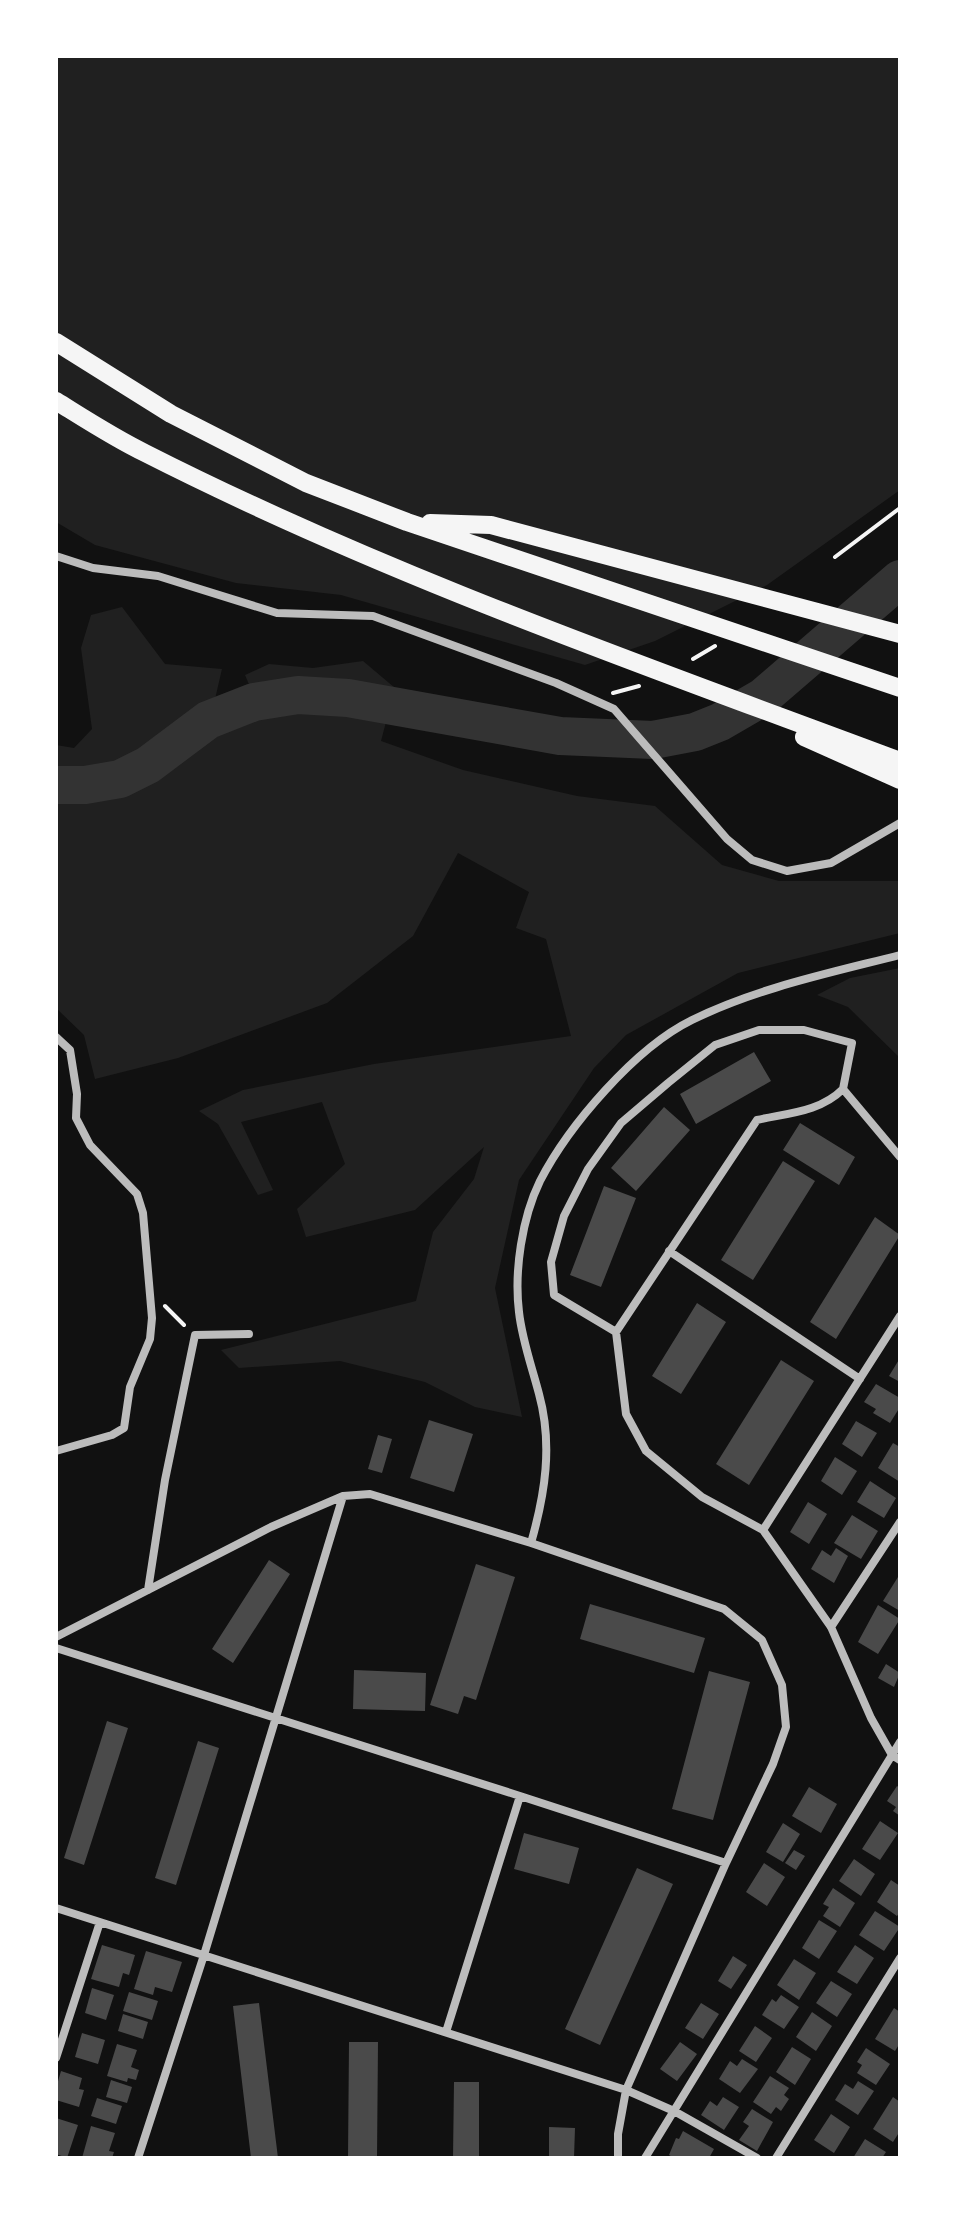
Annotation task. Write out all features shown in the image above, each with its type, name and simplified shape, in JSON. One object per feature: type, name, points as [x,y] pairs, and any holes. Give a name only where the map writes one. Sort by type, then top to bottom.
[{"type":"highway","points":[[56,342],[171,414],[306,483],[407,522],[900,688]]},
{"type":"highway","points":[[56,401],[143,452],[287,520],[529,622],[900,761]]},
{"type":"highway","points":[[407,522],[491,525],[900,634]]},
{"type":"highway","points":[[614,654],[900,780]]},
{"type":"street","points":[[56,556],[93,568],[158,576],[277,613],[373,616],[556,683],[614,709],[703,814],[752,860],[787,871],[831,863],[900,823]]},
{"type":"street","points":[[531,1543],[543,1500],[546,1427],[518,1310],[519,1280],[527,1221],[539,1183],[555,1156],[624,1070],[651,1045],[690,1021],[746,997],[900,955]]},
{"type":"street","points":[[616,1332],[554,1295],[551,1262],[564,1216],[588,1169],[621,1123],[715,1045],[759,1030],[804,1030],[852,1043],[843,1089],[832,1101],[820,1107],[757,1120],[616,1332],[626,1414],[646,1451],[702,1497],[763,1530],[831,1627],[871,1718],[896,1758]]},
{"type":"street","points":[[56,1037],[70,1050],[77,1094],[76,1118],[90,1145],[137,1194],[143,1213],[152,1318],[150,1339],[130,1387],[124,1428],[112,1435],[56,1451]]},
{"type":"street","points":[[843,1089],[900,1157]]},
{"type":"street","points":[[669,1251],[860,1379]]},
{"type":"street","points":[[763,1530],[900,1316]]},
{"type":"street","points":[[148,1590],[165,1480],[195,1335],[249,1334]]},
{"type":"street","points":[[56,1637],[271,1527],[343,1496],[370,1494],[531,1543],[724,1609],[762,1640],[782,1685],[786,1727],[773,1764],[626,2090],[618,2134],[618,2158]]},
{"type":"street","points":[[138,2158],[204,1955],[343,1496]]},
{"type":"street","points":[[831,1627],[900,1522]]},
{"type":"street","points":[[56,1648],[726,1863]]},
{"type":"street","points":[[645,2158],[896,1758],[900,1742]]},
{"type":"street","points":[[446,2032],[520,1796]]},
{"type":"street","points":[[56,1908],[626,2090],[674,2111],[757,2158]]},
{"type":"street","points":[[56,2058],[100,1922]]},
{"type":"street","points":[[776,2158],[900,1958]]},
{"type":"path","points":[[835,557],[900,508]]},
{"type":"path","points":[[693,659],[726,640]]},
{"type":"path","points":[[149,1291],[195,1335]]},
{"type":"shaded area","points":[[56,56],[900,56],[900,490],[767,585],[655,641],[585,665],[341,595],[236,583],[95,545],[56,522]]},
{"type":"shaded area","points":[[122,607],[165,664],[222,669],[215,699],[234,727],[260,710],[245,675],[269,664],[313,668],[363,661],[395,688],[381,741],[463,770],[577,796],[655,806],[722,865],[779,881],[900,881],[900,933],[738,973],[626,1035],[594,1068],[519,1180],[495,1288],[522,1417],[475,1407],[425,1382],[340,1361],[239,1368],[221,1350],[416,1301],[433,1232],[474,1179],[484,1147],[415,1210],[306,1237],[297,1209],[345,1164],[322,1102],[241,1122],[273,1190],[258,1195],[218,1124],[199,1111],[243,1090],[374,1064],[571,1036],[546,939],[516,928],[529,892],[458,853],[413,936],[327,1003],[178,1058],[95,1079],[84,1035],[56,1008],[56,745],[74,748],[92,729],[81,648],[91,615]]},
{"type":"shaded area","points":[[900,968],[900,1058],[848,1007],[817,995],[850,978]]},
{"type":"building","points":[[754,1052],[771,1081],[696,1124],[680,1094]]},
{"type":"building","points":[[664,1107],[690,1130],[636,1191],[611,1168]]},
{"type":"building","points":[[800,1123],[855,1157],[839,1185],[783,1150]]},
{"type":"building","points":[[783,1161],[815,1181],[753,1280],[721,1260]]},
{"type":"building","points":[[604,1186],[636,1198],[601,1287],[570,1275]]},
{"type":"building","points":[[875,1217],[900,1235],[836,1339],[810,1322]]},
{"type":"building","points":[[697,1303],[726,1322],[681,1394],[652,1376]]},
{"type":"building","points":[[900,1358],[900,1382],[889,1376]]},
{"type":"building","points":[[781,1360],[814,1381],[749,1485],[716,1464]]},
{"type":"building","points":[[876,1384],[900,1398],[900,1407],[890,1423],[873,1413],[876,1409],[864,1402]]},
{"type":"building","points":[[429,1420],[473,1434],[454,1492],[410,1478]]},
{"type":"building","points":[[856,1421],[877,1433],[862,1457],[842,1444]]},
{"type":"building","points":[[378,1435],[392,1439],[382,1473],[368,1469]]},
{"type":"building","points":[[893,1443],[900,1447],[900,1482],[878,1468]]},
{"type":"building","points":[[835,1457],[857,1471],[842,1495],[821,1481]]},
{"type":"building","points":[[870,1481],[896,1498],[884,1518],[857,1502]]},
{"type":"building","points":[[808,1502],[827,1514],[809,1544],[790,1532]]},
{"type":"building","points":[[852,1515],[878,1531],[861,1559],[834,1543]]},
{"type":"building","points":[[836,1548],[848,1556],[834,1583],[811,1569],[822,1550],[831,1556]]},
{"type":"building","points":[[269,1560],[290,1574],[233,1663],[212,1649]]},
{"type":"building","points":[[476,1564],[515,1577],[476,1700],[464,1696],[458,1714],[430,1705]]},
{"type":"building","points":[[900,1578],[900,1611],[883,1601]]},
{"type":"building","points":[[590,1604],[705,1638],[694,1673],[580,1639]]},
{"type":"building","points":[[878,1605],[900,1619],[878,1654],[858,1642]]},
{"type":"building","points":[[886,1664],[900,1673],[894,1687],[878,1678]]},
{"type":"building","points":[[354,1670],[426,1673],[425,1711],[353,1709]]},
{"type":"building","points":[[709,1671],[750,1682],[713,1820],[672,1809]]},
{"type":"building","points":[[107,1721],[128,1728],[84,1865],[64,1858]]},
{"type":"building","points":[[198,1741],[219,1748],[176,1885],[155,1878]]},
{"type":"building","points":[[897,1786],[900,1788],[900,1816],[893,1811],[896,1807],[887,1801]]},
{"type":"building","points":[[809,1787],[837,1804],[821,1833],[792,1816]]},
{"type":"building","points":[[880,1821],[898,1833],[880,1860],[862,1849]]},
{"type":"building","points":[[783,1823],[800,1834],[783,1862],[766,1852]]},
{"type":"building","points":[[524,1833],[579,1848],[569,1884],[514,1869]]},
{"type":"building","points":[[794,1850],[805,1856],[796,1870],[785,1863]]},
{"type":"building","points":[[854,1859],[875,1874],[861,1896],[839,1881]]},
{"type":"building","points":[[764,1863],[785,1877],[767,1906],[746,1892]]},
{"type":"building","points":[[637,1868],[673,1884],[600,2045],[565,2029]]},
{"type":"building","points":[[891,1880],[900,1886],[900,1912],[897,1916],[877,1902]]},
{"type":"building","points":[[833,1888],[855,1903],[840,1927],[823,1916],[829,1907],[823,1904]]},
{"type":"building","points":[[875,1911],[900,1927],[884,1951],[859,1935]]},
{"type":"building","points":[[819,1920],[837,1931],[819,1959],[802,1948]]},
{"type":"building","points":[[102,1945],[135,1955],[129,1975],[123,1973],[119,1987],[91,1979]]},
{"type":"building","points":[[855,1945],[874,1958],[857,1984],[837,1972]]},
{"type":"building","points":[[146,1951],[182,1962],[172,1992],[155,1987],[153,1995],[134,1989]]},
{"type":"building","points":[[733,1956],[747,1965],[731,1989],[718,1981]]},
{"type":"building","points":[[794,1959],[816,1973],[799,2000],[777,1985]]},
{"type":"building","points":[[831,1981],[852,1994],[837,2017],[816,2003]]},
{"type":"building","points":[[92,1988],[114,1995],[106,2020],[85,2013]]},
{"type":"building","points":[[129,1992],[158,2001],[152,2020],[123,2011]]},
{"type":"building","points":[[781,1995],[799,2007],[784,2029],[762,2015],[772,1999],[776,2002]]},
{"type":"building","points":[[259,2003],[278,2158],[251,2158],[233,2006]]},
{"type":"building","points":[[701,2003],[719,2014],[703,2039],[685,2028]]},
{"type":"building","points":[[894,2008],[900,2012],[900,2043],[895,2051],[875,2039]]},
{"type":"building","points":[[812,2012],[832,2026],[816,2051],[796,2037]]},
{"type":"building","points":[[123,2014],[148,2022],[143,2039],[118,2031]]},
{"type":"building","points":[[755,2026],[772,2038],[756,2062],[739,2051]]},
{"type":"building","points":[[82,2033],[105,2040],[98,2064],[75,2057]]},
{"type":"building","points":[[349,2042],[378,2042],[377,2158],[348,2158]]},
{"type":"building","points":[[680,2042],[697,2054],[677,2081],[660,2069]]},
{"type":"building","points":[[117,2044],[137,2050],[131,2067],[139,2070],[136,2080],[128,2078],[127,2082],[107,2076]]},
{"type":"building","points":[[792,2047],[811,2059],[795,2085],[776,2072]]},
{"type":"building","points":[[866,2048],[890,2064],[876,2085],[857,2073],[862,2065],[857,2062]]},
{"type":"building","points":[[742,2059],[758,2069],[740,2093],[719,2079],[730,2061],[737,2066]]},
{"type":"building","points":[[61,2071],[82,2078],[79,2089],[84,2090],[79,2107],[56,2100]]},
{"type":"building","points":[[770,2076],[789,2088],[784,2095],[789,2099],[781,2111],[776,2107],[771,2114],[753,2102]]},
{"type":"building","points":[[111,2080],[132,2087],[127,2103],[106,2097]]},
{"type":"building","points":[[858,2081],[874,2091],[858,2115],[835,2100],[845,2084],[853,2089]]},
{"type":"building","points":[[454,2082],[479,2082],[479,2158],[453,2158]]},
{"type":"building","points":[[723,2097],[739,2107],[724,2130],[701,2115],[710,2101],[717,2106]]},
{"type":"building","points":[[893,2097],[900,2102],[900,2131],[893,2142],[873,2129]]},
{"type":"building","points":[[97,2098],[122,2106],[116,2124],[91,2116]]},
{"type":"building","points":[[752,2109],[773,2122],[757,2151],[739,2140],[749,2126],[743,2122]]},
{"type":"building","points":[[831,2114],[850,2127],[834,2153],[814,2140]]},
{"type":"building","points":[[56,2118],[78,2125],[67,2158],[56,2154]]},
{"type":"building","points":[[91,2126],[115,2133],[109,2151],[114,2152],[112,2158],[82,2158]]},
{"type":"building","points":[[549,2127],[575,2128],[574,2158],[549,2158]]},
{"type":"building","points":[[683,2131],[714,2149],[709,2158],[674,2158],[669,2155],[676,2138],[679,2139]]},
{"type":"building","points":[[865,2139],[886,2152],[882,2158],[853,2158]]},
{"type":"waterway","points":[[56,785],[85,785],[120,779],[148,765],[208,720],[254,702],[298,695],[348,698],[560,736],[653,740],[695,732],[720,722],[763,697],[900,579]]}]
